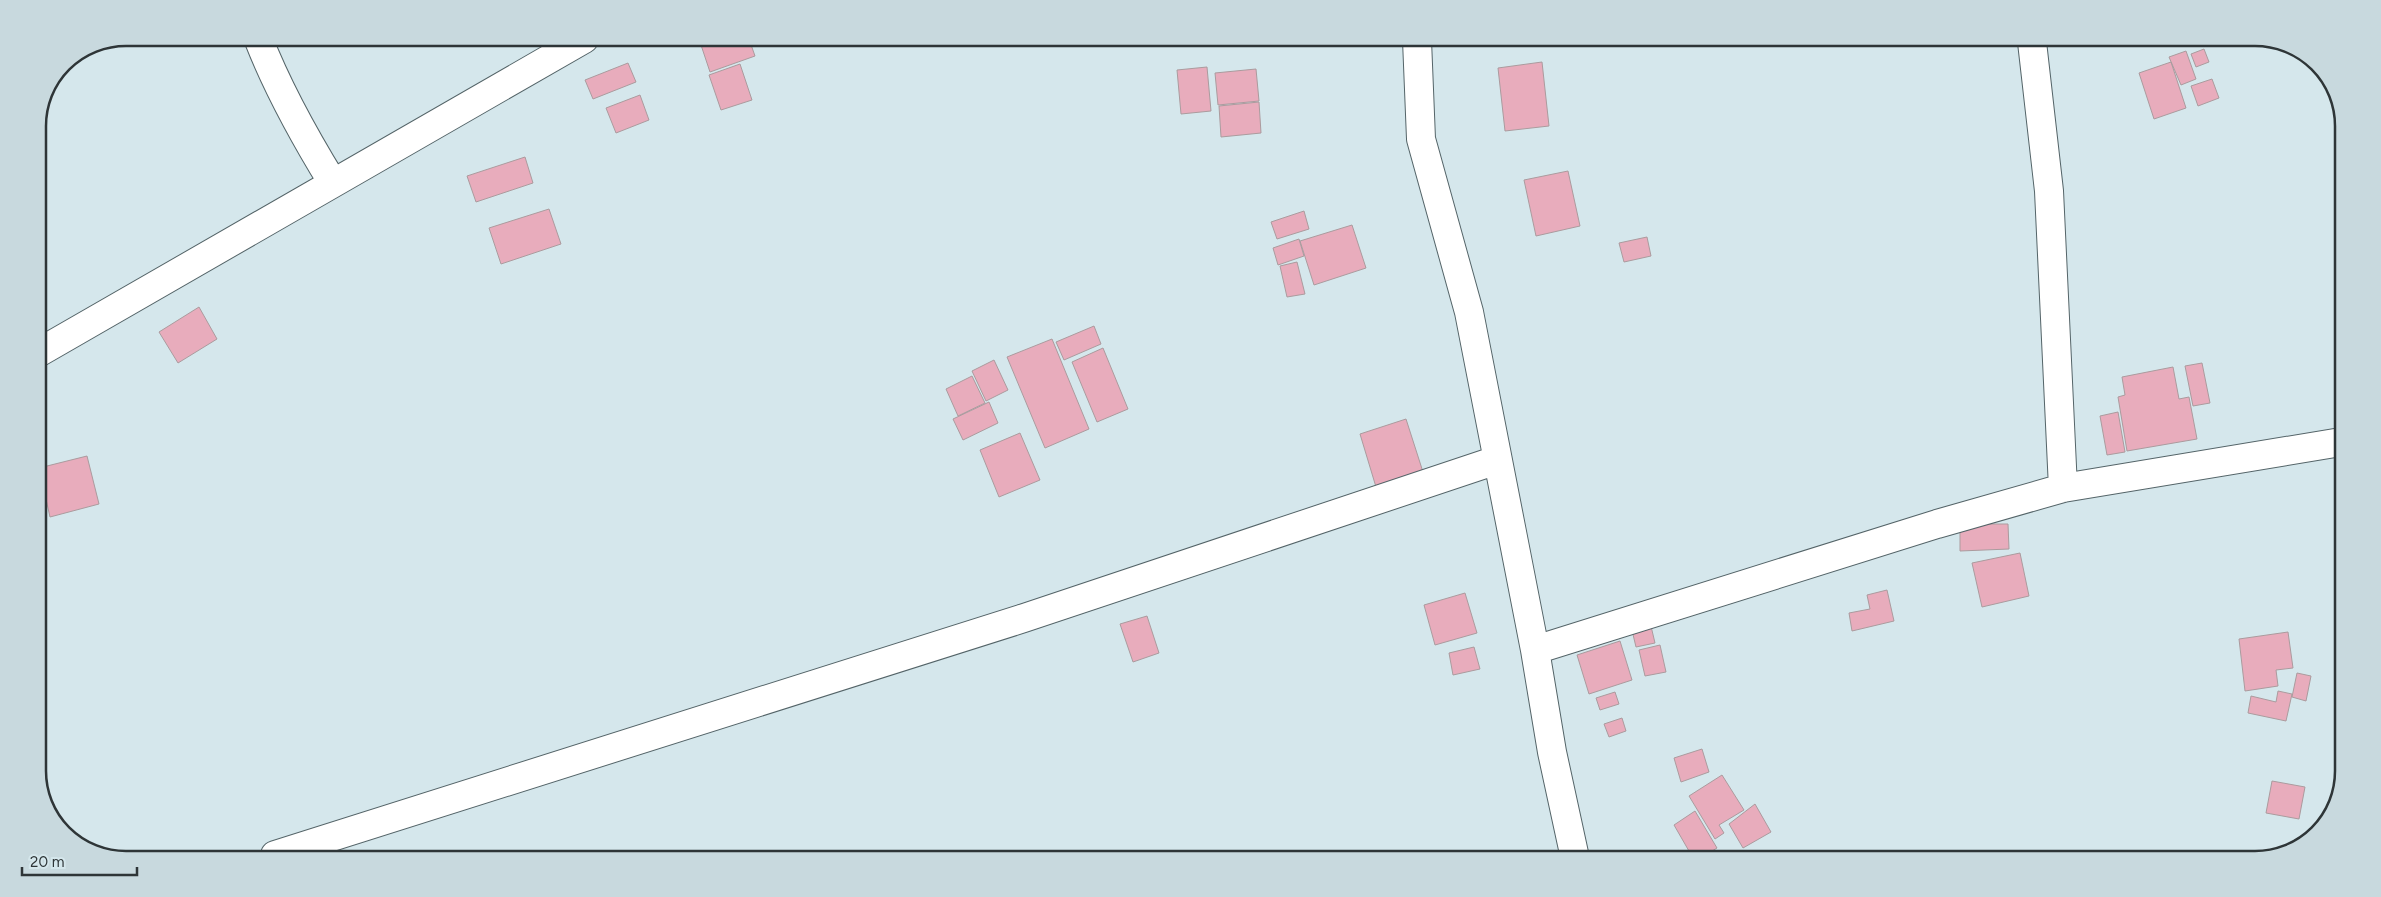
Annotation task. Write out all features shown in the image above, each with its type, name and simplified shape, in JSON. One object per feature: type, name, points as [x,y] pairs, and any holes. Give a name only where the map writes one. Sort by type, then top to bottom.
[{"type":"street","points":[[261,46],[275,82],[297,124],[333,183]]},
{"type":"street","points":[[46,348],[570,46]]},
{"type":"street","points":[[1417,46],[1421,139],[1468,312],[1535,650],[1552,752],[1574,851]]},
{"type":"street","points":[[2032,46],[2049,191],[2063,488]]},
{"type":"street","points":[[1535,650],[1937,524],[2063,488],[2335,443]]},
{"type":"street","points":[[288,851],[1024,618],[1497,460]]},
{"type":"building","points":[[701,46],[751,46],[755,56],[710,72]]},
{"type":"building","points":[[2204,49],[2209,62],[2196,67],[2191,54]]},
{"type":"building","points":[[2186,51],[2196,79],[2181,85],[2169,57]]},
{"type":"building","points":[[1542,62],[1549,126],[1505,131],[1498,68]]},
{"type":"building","points":[[2171,62],[2186,108],[2154,119],[2139,73]]},
{"type":"building","points":[[628,63],[636,82],[593,99],[585,80]]},
{"type":"building","points":[[740,64],[752,100],[721,110],[709,75]]},
{"type":"building","points":[[1207,67],[1211,111],[1181,114],[1177,70]]},
{"type":"building","points":[[1256,69],[1259,101],[1218,105],[1215,73]]},
{"type":"building","points":[[2212,79],[2219,98],[2198,106],[2191,86]]},
{"type":"building","points":[[640,95],[649,120],[616,133],[606,108]]},
{"type":"building","points":[[1259,102],[1261,133],[1221,137],[1219,106]]},
{"type":"building","points":[[525,157],[533,183],[476,202],[467,176]]},
{"type":"building","points":[[1568,171],[1580,226],[1536,236],[1524,180]]},
{"type":"building","points":[[549,209],[561,244],[501,264],[489,228]]},
{"type":"building","points":[[1304,211],[1309,229],[1277,239],[1271,222]]},
{"type":"building","points":[[1352,225],[1366,268],[1314,285],[1300,241]]},
{"type":"building","points":[[1647,237],[1651,256],[1624,262],[1619,243]]},
{"type":"building","points":[[1299,239],[1304,256],[1278,265],[1273,248]]},
{"type":"building","points":[[1297,262],[1305,294],[1287,297],[1280,266]]},
{"type":"building","points":[[199,307],[217,339],[178,363],[159,332]]},
{"type":"building","points":[[1094,326],[1101,344],[1064,360],[1056,342]]},
{"type":"building","points":[[1052,339],[1089,429],[1045,448],[1007,357]]},
{"type":"building","points":[[1103,348],[1128,409],[1097,422],[1072,362]]},
{"type":"building","points":[[994,360],[1008,390],[986,401],[972,371]]},
{"type":"building","points":[[2202,363],[2210,403],[2193,406],[2185,366]]},
{"type":"building","points":[[2173,367],[2179,399],[2189,397],[2197,439],[2127,451],[2118,397],[2125,395],[2122,377]]},
{"type":"building","points":[[972,376],[985,403],[958,416],[946,389]]},
{"type":"building","points":[[989,402],[998,423],[963,440],[953,419]]},
{"type":"building","points":[[2118,412],[2125,452],[2107,455],[2100,416]]},
{"type":"building","points":[[1406,419],[1423,472],[1376,487],[1360,434]]},
{"type":"building","points":[[1020,433],[1040,480],[999,497],[980,450]]},
{"type":"building","points":[[87,456],[99,504],[50,517],[46,499],[46,466]]},
{"type":"building","points":[[1960,524],[2008,524],[2009,549],[1960,551]]},
{"type":"building","points":[[2020,553],[2029,596],[1982,607],[1972,563]]},
{"type":"building","points":[[1887,590],[1894,621],[1852,631],[1849,613],[1870,609],[1867,595]]},
{"type":"building","points":[[1465,593],[1477,633],[1435,645],[1424,605]]},
{"type":"building","points":[[1147,616],[1159,653],[1133,662],[1120,624]]},
{"type":"building","points":[[1650,622],[1655,643],[1636,647],[1631,626]]},
{"type":"building","points":[[2288,632],[2293,668],[2276,670],[2278,686],[2245,691],[2239,639]]},
{"type":"building","points":[[1620,641],[1632,680],[1589,694],[1577,655]]},
{"type":"building","points":[[1660,645],[1666,672],[1645,676],[1639,650]]},
{"type":"building","points":[[1474,647],[1480,669],[1453,675],[1449,653]]},
{"type":"building","points":[[2297,673],[2311,676],[2306,701],[2292,697]]},
{"type":"building","points":[[2278,691],[2292,694],[2286,721],[2248,713],[2251,696],[2276,702]]},
{"type":"building","points":[[1615,692],[1619,704],[1600,710],[1596,698]]},
{"type":"building","points":[[1622,718],[1626,731],[1609,737],[1604,724]]},
{"type":"building","points":[[1702,749],[1709,772],[1681,782],[1674,758]]},
{"type":"building","points":[[1722,775],[1744,810],[1719,825],[1724,833],[1715,839],[1689,796]]},
{"type":"building","points":[[2272,781],[2305,787],[2299,819],[2266,813]]},
{"type":"building","points":[[1755,804],[1771,832],[1743,848],[1729,824]]},
{"type":"building","points":[[1695,811],[1717,848],[1712,851],[1689,851],[1674,825]]}]
